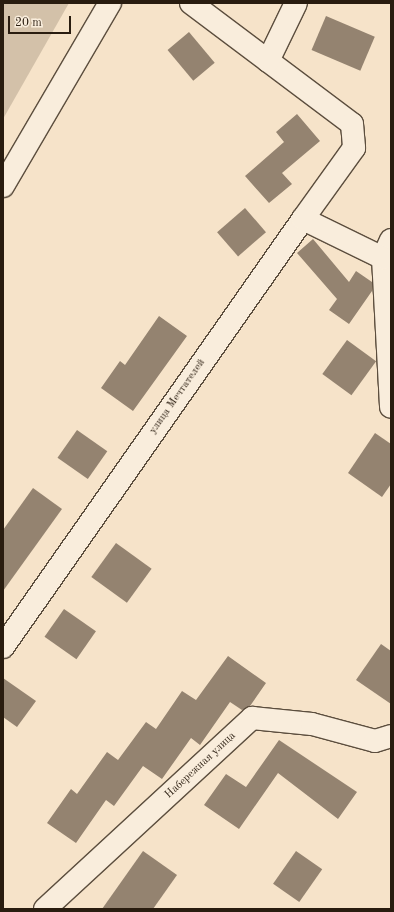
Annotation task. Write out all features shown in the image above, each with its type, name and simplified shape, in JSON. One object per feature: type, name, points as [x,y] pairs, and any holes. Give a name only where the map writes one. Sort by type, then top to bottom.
[{"type":"street","points":[[3,186],[110,3]]},
{"type":"street","name":"улица Мечтателей","points":[[3,647],[354,148],[352,124],[191,3]]},
{"type":"street","points":[[268,61],[296,3]]},
{"type":"street","points":[[303,219],[387,249],[391,407]]},
{"type":"street","name":"Набережная улица","points":[[44,909],[252,718],[312,724],[375,741],[391,736]]},
{"type":"shaded area","points":[[3,3],[69,3],[3,119]]},
{"type":"building","points":[[326,16],[375,37],[360,71],[312,50]]},
{"type":"building","points":[[189,32],[215,63],[193,81],[168,50]]},
{"type":"building","points":[[297,114],[320,141],[282,173],[292,184],[269,203],[245,176],[284,142],[276,132]]},
{"type":"building","points":[[245,208],[266,232],[238,256],[217,232]]},
{"type":"building","points":[[313,239],[349,282],[356,271],[372,282],[372,291],[349,324],[329,310],[337,299],[297,253]]},
{"type":"building","points":[[159,316],[187,336],[133,411],[101,388],[120,361],[125,365]]},
{"type":"building","points":[[347,340],[376,361],[351,395],[322,374]]},
{"type":"building","points":[[77,430],[107,451],[88,479],[57,458]]},
{"type":"building","points":[[375,433],[391,444],[391,484],[382,497],[348,473]]},
{"type":"building","points":[[33,488],[62,509],[3,591],[3,530]]},
{"type":"building","points":[[116,543],[152,569],[127,603],[91,577]]},
{"type":"building","points":[[64,609],[96,631],[76,659],[44,637]]},
{"type":"building","points":[[381,644],[391,651],[391,704],[356,680]]},
{"type":"building","points":[[228,656],[266,683],[250,706],[242,710],[230,702],[200,745],[191,738],[162,779],[143,766],[114,806],[106,800],[76,843],[47,823],[71,789],[77,794],[107,752],[118,760],[146,722],[156,729],[182,691],[196,700]]},
{"type":"building","points":[[3,678],[36,701],[17,727],[3,717]]},
{"type":"building","points":[[279,740],[357,792],[338,819],[278,773],[239,829],[204,805],[226,774],[246,787]]},
{"type":"building","points":[[143,851],[177,875],[153,909],[102,909]]},
{"type":"building","points":[[296,851],[322,869],[299,902],[273,884]]}]
